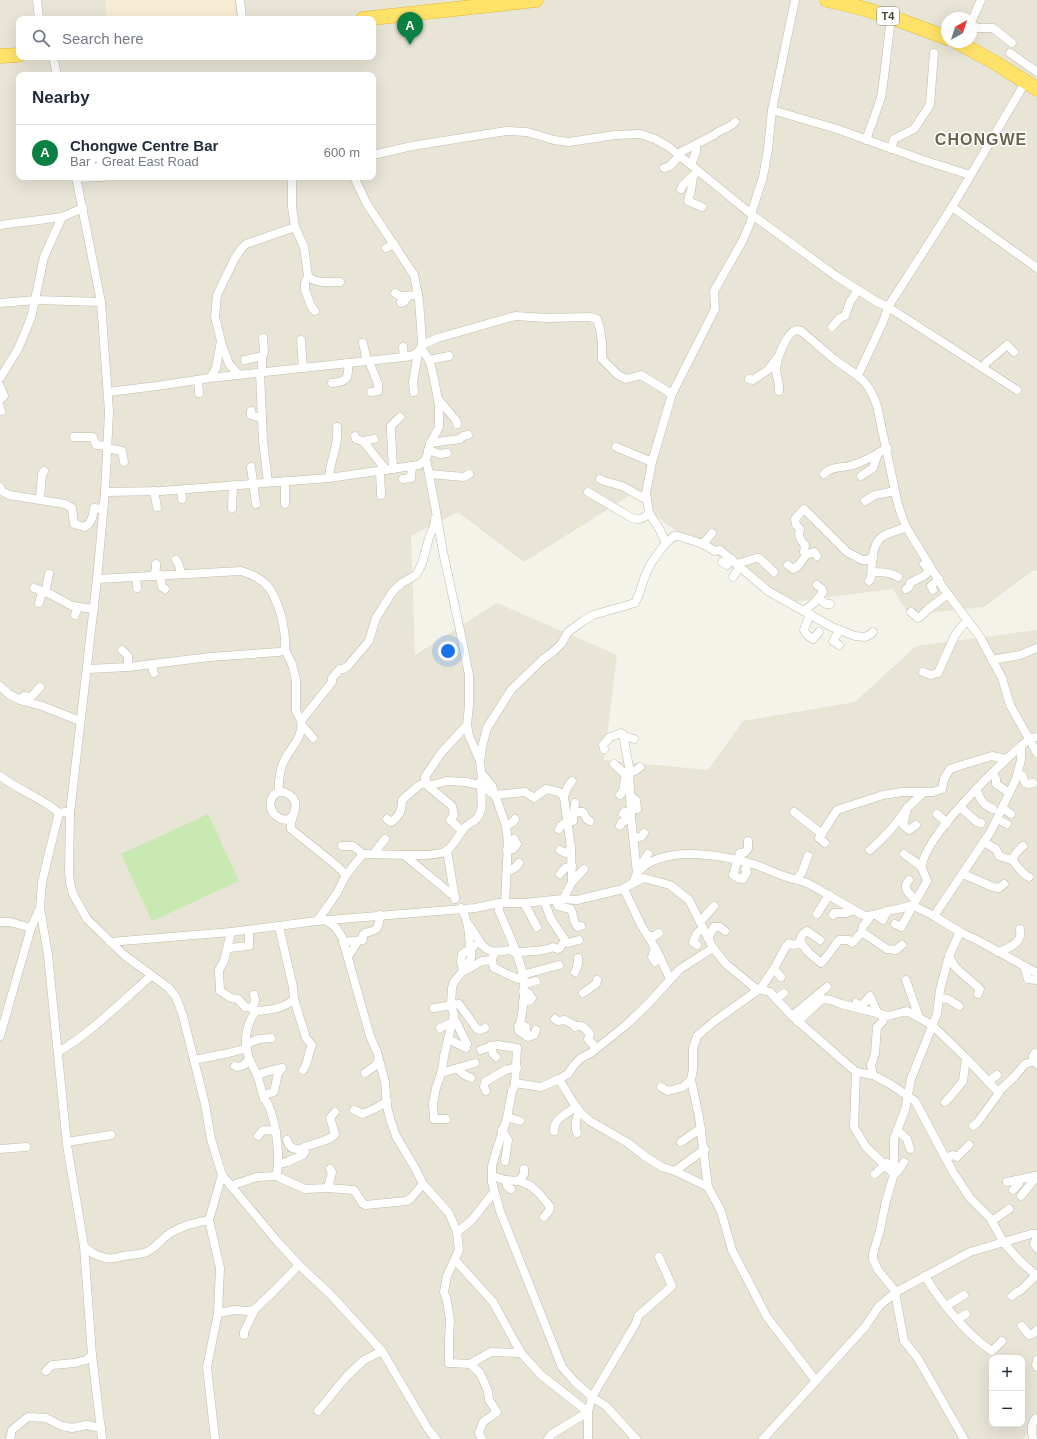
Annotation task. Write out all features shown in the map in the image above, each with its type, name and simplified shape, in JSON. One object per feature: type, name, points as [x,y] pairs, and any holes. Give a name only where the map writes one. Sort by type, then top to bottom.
[{"type":"highway","points":[[376,18],[536,0]]},
{"type":"highway","name":"T4","points":[[827,0],[855,6],[891,17],[941,36]]},
{"type":"highway","points":[[969,48],[1032,85]]},
{"type":"highway","points":[[0,56],[16,55]]},
{"type":"street","points":[[37,0],[39,16]]},
{"type":"street","points":[[240,0],[242,16]]},
{"type":"street","points":[[666,543],[662,532],[649,513],[646,493],[652,462],[672,394],[715,309],[714,291],[743,240],[752,215],[763,177],[772,110],[796,0]]},
{"type":"street","points":[[976,12],[981,0]]},
{"type":"street","points":[[866,140],[881,98],[891,17]]},
{"type":"street","points":[[977,27],[993,28],[1013,41],[1010,46],[1010,53],[1001,66]]},
{"type":"street","points":[[891,149],[894,139],[914,129],[930,105],[934,53]]},
{"type":"street","points":[[1010,53],[1037,72]]},
{"type":"street","points":[[54,60],[56,72]]},
{"type":"street","points":[[858,375],[883,322],[888,307],[952,207],[970,175],[1032,85]]},
{"type":"street","points":[[772,110],[837,128],[891,149],[970,175]]},
{"type":"street","points":[[664,168],[670,166],[678,155],[714,135],[717,131],[731,126],[735,122]]},
{"type":"street","points":[[376,154],[412,146],[506,131],[528,132],[554,140],[569,142],[615,135],[640,134],[656,139],[691,165],[696,174],[836,276],[877,302],[888,307],[1017,390]]},
{"type":"street","points":[[691,165],[696,152],[696,145]]},
{"type":"street","points":[[681,189],[683,185],[696,174]]},
{"type":"street","points":[[696,174],[688,201],[702,207]]},
{"type":"street","points":[[77,180],[101,302],[109,412],[102,530],[88,668],[80,721],[70,812],[68,871],[73,894],[81,911],[87,919],[124,956],[169,988],[176,997],[183,1016],[206,1104],[211,1139],[222,1175],[277,1241],[299,1265],[330,1294],[382,1351],[428,1429],[436,1439]]},
{"type":"street","points":[[292,180],[292,207],[295,227],[304,247],[308,276],[305,283],[305,290],[311,306],[315,311]]},
{"type":"street","points":[[355,180],[367,204],[414,275],[418,295],[420,349],[413,382],[414,392]]},
{"type":"street","points":[[952,207],[1037,268]]},
{"type":"street","points":[[0,225],[62,217],[83,208]]},
{"type":"street","points":[[0,378],[18,349],[31,318],[44,258],[62,217]]},
{"type":"street","points":[[239,375],[229,364],[221,341],[215,317],[217,295],[230,268],[241,249],[246,244],[295,227]]},
{"type":"street","points":[[386,248],[394,244]]},
{"type":"street","points":[[308,276],[312,280],[319,282],[340,282]]},
{"type":"street","points":[[832,327],[840,318],[845,316],[850,302],[858,290]]},
{"type":"street","points":[[395,294],[400,296],[418,295]]},
{"type":"street","points":[[400,303],[404,302],[408,296]]},
{"type":"street","points":[[0,303],[36,300],[101,302]]},
{"type":"street","points":[[108,392],[210,378],[410,356],[438,338],[514,316],[549,318],[589,317],[597,319],[600,329],[602,359],[618,375],[626,379],[641,375],[672,394]]},
{"type":"street","points":[[749,380],[753,380],[768,370],[778,356],[789,334],[796,330],[801,331],[834,358],[858,375],[868,385],[877,406],[898,505],[906,527],[948,594],[980,637],[1002,678],[1010,705],[1033,738],[1037,753]]},
{"type":"street","points":[[263,338],[264,352],[261,372],[262,418],[268,482]]},
{"type":"street","points":[[301,340],[303,368]]},
{"type":"street","points":[[210,378],[216,368],[221,341]]},
{"type":"street","points":[[363,343],[368,361],[378,384],[378,391],[371,392]]},
{"type":"street","points":[[983,368],[986,363],[1007,345],[1014,352]]},
{"type":"street","points":[[402,347],[404,357]]},
{"type":"street","points":[[342,846],[353,846],[363,854],[440,854],[447,850],[465,827],[476,820],[482,812],[480,786],[482,774],[480,762],[467,725],[469,705],[468,675],[460,630],[442,552],[436,506],[426,459],[429,446],[439,427],[438,399],[429,360],[420,349]]},
{"type":"street","points":[[429,360],[449,356]]},
{"type":"street","points":[[778,356],[776,370],[780,391]]},
{"type":"street","points":[[245,360],[258,357],[262,358]]},
{"type":"street","points":[[332,383],[346,380],[348,363]]},
{"type":"street","points":[[198,380],[199,393]]},
{"type":"street","points":[[0,386],[4,396],[0,400]]},
{"type":"street","points":[[438,399],[456,420],[457,424]]},
{"type":"street","points":[[251,411],[251,415],[262,418]]},
{"type":"street","points":[[381,494],[387,470],[391,426],[400,417]]},
{"type":"street","points":[[329,478],[330,468],[338,442],[337,427]]},
{"type":"street","points":[[429,446],[460,439],[463,436],[468,435]]},
{"type":"street","points":[[355,436],[356,439],[363,441],[374,439]]},
{"type":"street","points":[[74,437],[93,437],[96,445],[122,451],[124,462]]},
{"type":"street","points":[[363,441],[387,470]]},
{"type":"street","points":[[429,446],[440,454],[447,453]]},
{"type":"street","points":[[616,447],[652,462]]},
{"type":"street","points":[[824,474],[828,469],[852,465],[872,457],[886,448]]},
{"type":"street","points":[[861,476],[873,468],[878,453]]},
{"type":"street","points":[[105,492],[180,490],[329,478],[419,465],[426,459]]},
{"type":"street","points":[[403,479],[411,478],[412,466]]},
{"type":"street","points":[[251,467],[256,504]]},
{"type":"street","points":[[40,499],[42,474],[44,471]]},
{"type":"street","points":[[429,474],[464,477],[469,474]]},
{"type":"street","points":[[600,479],[622,486],[647,500]]},
{"type":"street","points":[[285,504],[286,481]]},
{"type":"street","points":[[232,508],[233,485]]},
{"type":"street","points":[[0,487],[2,491],[9,495],[65,504],[72,508],[74,524],[102,530]]},
{"type":"street","points":[[180,490],[182,499]]},
{"type":"street","points":[[865,501],[875,496],[895,490]]},
{"type":"street","points":[[154,491],[157,507]]},
{"type":"street","points":[[588,492],[632,518],[638,520],[644,518],[649,513]]},
{"type":"street","points":[[279,792],[278,783],[284,761],[299,736],[301,723],[332,682],[332,678],[340,669],[348,666],[368,641],[376,618],[393,591],[402,583],[416,575],[422,564],[435,523],[436,506]]},
{"type":"street","points":[[85,527],[93,518],[94,508],[104,509]]},
{"type":"street","points":[[806,555],[804,552],[805,545],[800,541],[798,535],[800,529],[796,525],[795,519],[804,508],[847,552],[862,560],[868,560],[873,557]]},
{"type":"street","points":[[869,581],[871,578],[875,548],[881,537],[906,527]]},
{"type":"street","points":[[662,532],[703,544],[715,551],[720,550],[736,563],[756,584],[840,630],[854,636],[865,637],[873,632]]},
{"type":"street","points":[[703,544],[712,534]]},
{"type":"street","points":[[480,762],[487,728],[511,690],[562,643],[568,632],[583,621],[593,615],[635,603],[653,559],[666,543],[674,536],[678,536]]},
{"type":"street","points":[[788,566],[793,569],[798,566],[806,555],[814,552],[818,556]]},
{"type":"street","points":[[906,589],[910,583],[925,575],[929,570],[922,560],[923,556]]},
{"type":"street","points":[[722,562],[727,565],[759,558],[774,572]]},
{"type":"street","points":[[176,560],[181,574]]},
{"type":"street","points":[[733,577],[736,563]]},
{"type":"street","points":[[156,564],[157,576],[162,586],[166,589]]},
{"type":"street","points":[[97,579],[241,571],[254,575],[262,580],[275,596],[285,629],[285,650],[292,664],[296,680],[296,711],[301,723],[312,738]]},
{"type":"street","points":[[872,572],[888,572],[893,573],[898,577]]},
{"type":"street","points":[[39,603],[49,574]]},
{"type":"street","points":[[136,576],[137,588]]},
{"type":"street","points":[[933,590],[931,586],[939,580]]},
{"type":"street","points":[[817,585],[823,592],[807,612],[804,630],[806,634],[813,639],[819,632]]},
{"type":"street","points":[[34,588],[72,606],[77,611],[94,609]]},
{"type":"street","points":[[911,612],[918,618],[948,594]]},
{"type":"street","points":[[818,598],[826,604],[830,604]]},
{"type":"street","points":[[923,672],[930,675],[938,673],[955,635],[967,620]]},
{"type":"street","points":[[840,630],[833,642],[840,645]]},
{"type":"street","points":[[992,660],[1020,655],[1037,648]]},
{"type":"street","points":[[122,650],[128,656],[128,667]]},
{"type":"street","points":[[88,668],[128,667],[210,657],[278,652],[285,650]]},
{"type":"street","points":[[151,664],[154,673]]},
{"type":"street","points":[[0,686],[10,695],[20,700],[42,706],[80,721]]},
{"type":"street","points":[[20,700],[24,696],[32,697],[40,687]]},
{"type":"street","points":[[462,831],[450,820],[454,814],[452,806],[427,784],[425,777],[437,758],[467,725]]},
{"type":"street","points":[[604,749],[603,745],[610,738],[621,732],[623,736],[634,739]]},
{"type":"street","points":[[623,736],[633,813],[634,839],[641,862],[653,878],[660,882]]},
{"type":"street","points":[[922,868],[926,854],[960,807],[1006,759],[1033,738]]},
{"type":"street","points":[[934,916],[984,842],[997,820],[1018,773],[1021,760],[1021,746]]},
{"type":"street","points":[[825,843],[819,838],[837,810],[883,795],[902,792],[934,792],[942,789],[944,779],[950,769],[992,756],[1006,759]]},
{"type":"street","points":[[614,764],[624,773],[635,771],[640,767]]},
{"type":"street","points":[[620,795],[623,791],[624,777],[628,772]]},
{"type":"street","points":[[992,773],[996,779],[996,784],[1005,790]]},
{"type":"street","points":[[1018,773],[1023,776],[1025,783],[1033,783]]},
{"type":"street","points":[[482,774],[492,786],[506,826],[506,872],[502,903],[499,911],[516,953],[523,982],[523,1002],[520,1024],[526,1027],[526,1036],[528,1037],[534,1035],[536,1030]]},
{"type":"street","points":[[0,776],[10,784],[47,804],[59,813],[70,812]]},
{"type":"street","points":[[572,781],[564,796],[571,848],[572,882]]},
{"type":"street","points":[[387,819],[391,822],[395,819],[402,810],[402,800],[418,786],[427,784],[466,782],[480,786],[495,795],[524,792],[534,798],[546,790],[559,792],[564,796]]},
{"type":"street","points":[[976,790],[986,806],[992,809]]},
{"type":"street","points":[[291,829],[290,824],[296,808],[295,800],[290,794],[282,791],[275,793],[271,799],[271,808],[274,814],[282,819],[291,829],[346,875]]},
{"type":"street","points":[[870,850],[883,840],[899,821],[907,808],[923,793]]},
{"type":"street","points":[[559,829],[561,825],[568,821],[572,821],[575,803]]},
{"type":"street","points":[[960,807],[977,822],[981,823]]},
{"type":"street","points":[[907,808],[902,824],[909,830],[916,825]]},
{"type":"street","points":[[1002,808],[1011,814]]},
{"type":"street","points":[[574,812],[583,812],[590,822]]},
{"type":"street","points":[[623,814],[624,812],[633,813]]},
{"type":"street","points":[[794,812],[822,834]]},
{"type":"street","points":[[59,813],[42,883],[40,908],[48,955],[67,1142],[84,1246],[92,1355],[102,1439]]},
{"type":"street","points":[[620,826],[621,823],[633,813]]},
{"type":"street","points":[[937,814],[947,823]]},
{"type":"street","points":[[282,819],[288,820],[293,815]]},
{"type":"street","points":[[506,826],[515,819]]},
{"type":"street","points":[[997,820],[1007,824]]},
{"type":"street","points":[[634,839],[642,836],[644,833]]},
{"type":"street","points":[[886,835],[888,847]]},
{"type":"street","points":[[374,853],[385,839]]},
{"type":"street","points":[[507,850],[513,848],[517,844],[514,839]]},
{"type":"street","points":[[748,841],[748,849],[744,853],[740,854],[733,875],[740,879],[745,877],[747,872],[745,869],[748,863]]},
{"type":"street","points":[[984,842],[996,849],[999,856],[1012,860],[1017,864],[1025,876],[1029,877]]},
{"type":"street","points":[[1012,860],[1023,846]]},
{"type":"street","points":[[560,850],[567,852],[571,848]]},
{"type":"street","points":[[447,850],[455,898],[459,908],[466,916],[470,949]]},
{"type":"street","points":[[317,921],[346,875],[363,854]]},
{"type":"street","points":[[633,883],[641,862],[648,854]]},
{"type":"street","points":[[641,862],[676,854],[703,855],[738,860],[785,877],[797,879],[829,895],[865,916],[902,909],[914,903]]},
{"type":"street","points":[[895,924],[901,927],[927,881],[922,868],[917,862],[911,860],[904,854]]},
{"type":"street","points":[[404,855],[455,898]]},
{"type":"street","points":[[797,879],[803,871],[808,856]]},
{"type":"street","points":[[506,872],[516,867],[519,863]]},
{"type":"street","points":[[560,874],[565,868],[572,866]]},
{"type":"street","points":[[581,926],[578,927],[575,925],[570,909],[558,906],[560,899],[572,882],[584,869]]},
{"type":"street","points":[[803,871],[805,880],[809,885]]},
{"type":"street","points":[[963,874],[993,887],[999,888],[1004,884]]},
{"type":"street","points":[[110,942],[231,932],[326,920],[459,908],[475,908],[502,903],[524,903],[560,899],[577,900],[624,888],[644,878],[670,885],[689,900],[713,948],[727,965],[755,988],[761,988],[770,992],[798,1022],[856,1072],[873,1075],[890,1084],[914,1101],[970,1198],[992,1221],[1004,1243],[1037,1275],[1020,1292],[1017,1292],[1012,1296]]},
{"type":"street","points":[[909,880],[906,883],[905,888],[914,903],[960,932],[1037,973]]},
{"type":"street","points":[[624,888],[641,925],[655,948],[670,980]]},
{"type":"street","points":[[817,914],[829,895]]},
{"type":"street","points":[[446,1119],[434,1119],[433,1113],[436,1088],[441,1073],[454,1015],[452,1005],[452,988],[454,982],[463,971],[500,952],[510,950],[516,953],[547,950],[553,947],[557,949],[560,948],[565,940],[551,918],[544,901]]},
{"type":"street","points":[[524,903],[537,927]]},
{"type":"street","points":[[697,945],[693,942],[714,906]]},
{"type":"street","points":[[0,1036],[31,928],[40,908]]},
{"type":"street","points":[[833,915],[846,913],[853,910]]},
{"type":"street","points":[[343,942],[363,940],[363,935],[365,932],[375,931],[377,929],[380,915]]},
{"type":"street","points":[[820,940],[807,931],[800,939],[801,943],[808,952],[821,963],[840,940],[844,939],[852,942],[862,932],[863,926],[873,915]]},
{"type":"street","points":[[326,920],[336,928],[342,937],[368,1018],[385,1082],[391,1122],[396,1136],[423,1184],[449,1213],[457,1232],[459,1250],[450,1267],[444,1292],[450,1320],[450,1363],[470,1364],[491,1352],[521,1353]]},
{"type":"street","points":[[0,922],[10,922],[31,928]]},
{"type":"street","points":[[467,923],[480,945],[490,951],[493,956],[494,968],[514,978],[520,979],[523,982],[536,981]]},
{"type":"street","points":[[279,927],[293,987],[294,998],[306,1038],[312,1045],[307,1054],[306,1066],[303,1070]]},
{"type":"street","points":[[708,938],[714,927],[720,927],[725,931]]},
{"type":"street","points":[[998,952],[1008,949],[1018,941],[1020,938],[1020,929]]},
{"type":"street","points":[[229,946],[229,948],[232,948],[249,946],[249,930]]},
{"type":"street","points":[[231,932],[229,946],[219,970],[220,991],[231,998],[238,999],[245,1007],[267,1011],[289,1004],[294,998]]},
{"type":"street","points":[[862,932],[887,949],[896,950],[902,945]]},
{"type":"street","points":[[960,932],[949,956],[939,998],[937,1014],[911,1079],[905,1110],[894,1139],[894,1174],[886,1201],[873,1259],[878,1270],[896,1292],[904,1341],[917,1357],[964,1439]]},
{"type":"street","points":[[648,936],[654,936],[660,933]]},
{"type":"street","points":[[568,943],[579,940]]},
{"type":"street","points":[[348,957],[358,941]]},
{"type":"street","points":[[801,943],[793,946],[789,943],[761,988],[716,1020],[697,1036],[694,1049],[691,1080],[701,1128],[708,1187],[721,1211],[732,1250],[767,1317],[816,1381]]},
{"type":"street","points":[[463,971],[461,962],[462,954],[475,946],[480,945]]},
{"type":"street","points":[[655,948],[652,957],[655,962]]},
{"type":"street","points":[[515,1083],[542,1087],[568,1074],[581,1058],[591,1053],[647,1005],[680,970],[713,948]]},
{"type":"street","points":[[949,956],[955,967],[980,988],[978,994]]},
{"type":"street","points":[[575,972],[578,964],[578,958]]},
{"type":"street","points":[[523,982],[559,966]]},
{"type":"street","points":[[1024,966],[1028,979],[1037,980]]},
{"type":"street","points":[[774,969],[781,977]]},
{"type":"street","points":[[58,1052],[74,1043],[90,1030],[151,976]]},
{"type":"street","points":[[584,993],[596,984],[597,980]]},
{"type":"street","points":[[906,980],[918,1017]]},
{"type":"street","points":[[776,999],[784,993]]},
{"type":"street","points":[[254,995],[254,1009],[249,1022],[246,1045],[258,1088],[270,1107],[275,1125],[278,1164],[276,1176]]},
{"type":"street","points":[[850,1006],[855,1002],[862,1006],[870,996],[883,1021],[877,1027],[875,1054],[871,1065],[873,1075]]},
{"type":"street","points":[[792,1016],[818,998],[831,1000],[880,1015],[888,1016],[907,1011],[932,1025],[998,1092]]},
{"type":"street","points":[[798,1022],[818,998]]},
{"type":"street","points":[[939,998],[948,1000],[959,1006]]},
{"type":"street","points":[[434,1008],[459,1004],[477,1029],[481,1030],[485,1028]]},
{"type":"street","points":[[555,1019],[558,1021],[565,1020],[574,1024],[575,1027],[581,1025],[590,1034],[588,1039],[596,1048]]},
{"type":"street","points":[[440,1028],[452,1020]]},
{"type":"street","points":[[448,1039],[466,1048],[467,1044],[457,1024],[452,1020]]},
{"type":"street","points":[[194,1060],[225,1054],[259,1039],[271,1038]]},
{"type":"street","points":[[491,1046],[493,1054],[496,1057]]},
{"type":"street","points":[[481,1050],[491,1046],[517,1048],[515,1083],[507,1117],[495,1155],[492,1182],[500,1211],[562,1367],[574,1381],[592,1397],[606,1406],[636,1439]]},
{"type":"street","points":[[945,1102],[963,1081],[966,1058]]},
{"type":"street","points":[[235,1066],[237,1067],[244,1065],[250,1059]]},
{"type":"street","points":[[973,1126],[984,1110],[999,1093],[998,1092],[1025,1064],[1035,1059]]},
{"type":"street","points":[[365,1073],[375,1066],[379,1060]]},
{"type":"street","points":[[441,1073],[475,1063]]},
{"type":"street","points":[[486,1091],[484,1087],[485,1082],[504,1070],[517,1067]]},
{"type":"street","points":[[255,1076],[282,1068],[278,1072],[274,1092],[267,1094],[264,1099]]},
{"type":"street","points":[[458,1069],[471,1078]]},
{"type":"street","points":[[856,1072],[854,1127],[866,1147],[894,1174]]},
{"type":"street","points":[[988,1082],[997,1075]]},
{"type":"street","points":[[559,1079],[578,1109],[590,1121],[628,1143],[662,1167],[675,1171],[708,1187]]},
{"type":"street","points":[[661,1087],[668,1091],[683,1087],[691,1080]]},
{"type":"street","points":[[354,1110],[363,1114],[368,1113],[387,1101]]},
{"type":"street","points":[[554,1131],[554,1127],[561,1117],[578,1109]]},
{"type":"street","points":[[577,1133],[575,1124],[578,1109]]},
{"type":"street","points":[[287,1140],[290,1146],[294,1149],[303,1149],[304,1147],[332,1137],[335,1134],[330,1118],[335,1112]]},
{"type":"street","points":[[507,1117],[520,1121]]},
{"type":"street","points":[[682,1142],[701,1128]]},
{"type":"street","points":[[258,1136],[263,1130],[276,1131]]},
{"type":"street","points":[[502,1130],[508,1140],[505,1161]]},
{"type":"street","points":[[897,1130],[907,1139],[910,1149]]},
{"type":"street","points":[[67,1142],[111,1135]]},
{"type":"street","points":[[946,1158],[953,1155],[957,1157],[969,1145]]},
{"type":"street","points":[[0,1148],[26,1147]]},
{"type":"street","points":[[278,1164],[303,1155],[305,1152],[303,1149]]},
{"type":"street","points":[[675,1171],[704,1149]]},
{"type":"street","points":[[875,1174],[894,1158]]},
{"type":"street","points":[[894,1174],[904,1162]]},
{"type":"street","points":[[328,1188],[332,1172],[330,1169]]},
{"type":"street","points":[[518,1182],[524,1174],[524,1169]]},
{"type":"street","points":[[215,1439],[207,1367],[218,1313],[220,1268],[209,1220],[222,1175]]},
{"type":"street","points":[[230,1186],[257,1177],[276,1176],[305,1189],[328,1188],[354,1190],[365,1205],[407,1200],[411,1198],[423,1184]]},
{"type":"street","points":[[492,1176],[532,1186],[550,1207],[544,1218]]},
{"type":"street","points":[[1007,1182],[1036,1176]]},
{"type":"street","points":[[1021,1196],[1036,1176]]},
{"type":"street","points":[[505,1180],[507,1186],[511,1189]]},
{"type":"street","points":[[1013,1190],[1018,1185],[1020,1180]]},
{"type":"street","points":[[457,1232],[471,1221],[494,1192]]},
{"type":"street","points":[[992,1221],[1009,1209]]},
{"type":"street","points":[[84,1246],[89,1252],[105,1258],[113,1259],[128,1255],[142,1254],[150,1251],[162,1238],[173,1231],[198,1222],[209,1220]]},
{"type":"street","points":[[763,1439],[865,1327],[879,1306],[896,1292],[970,1252],[1031,1234],[1037,1234]]},
{"type":"street","points":[[1037,1237],[1034,1244],[1037,1248]]},
{"type":"street","points":[[588,1439],[588,1412],[592,1397],[636,1323],[638,1316],[672,1286],[659,1257]]},
{"type":"street","points":[[455,1260],[493,1302],[521,1353],[541,1375],[588,1412]]},
{"type":"street","points":[[244,1335],[255,1309],[274,1292],[299,1265]]},
{"type":"street","points":[[925,1276],[932,1289],[946,1306],[984,1347],[992,1351],[1002,1341]]},
{"type":"street","points":[[946,1306],[964,1294]]},
{"type":"street","points":[[218,1313],[234,1310],[248,1311],[255,1309]]},
{"type":"street","points":[[958,1319],[966,1314]]},
{"type":"street","points":[[1022,1326],[1029,1335],[1037,1330]]},
{"type":"street","points":[[318,1411],[347,1376],[364,1360],[382,1351]]},
{"type":"street","points":[[46,1370],[52,1364],[86,1360],[92,1355]]},
{"type":"street","points":[[1037,1360],[1037,1367]]},
{"type":"street","points":[[470,1364],[480,1373],[488,1391],[489,1400],[497,1412],[483,1422],[479,1433],[482,1439]]},
{"type":"street","points":[[548,1439],[552,1434],[588,1412]]},
{"type":"street","points":[[10,1439],[12,1430],[28,1417],[46,1418],[62,1426],[72,1428],[87,1425],[101,1428]]},
{"type":"street","points":[[1033,1439],[1032,1422],[1035,1419]]},
{"type":"shaded area","points":[[0,0],[1037,0],[1037,571],[1034,570],[984,607],[909,615],[893,589],[792,602],[667,525],[632,494],[524,562],[458,512],[411,536],[415,655],[497,603],[617,655],[604,760],[708,770],[743,721],[855,702],[916,646],[1037,630],[1037,1426],[1023,1439],[0,1439]]},
{"type":"shaded area","points":[[105,0],[234,0],[236,16],[107,16]]},
{"type":"green space","points":[[208,814],[239,881],[152,921],[121,854]]},
{"type":"place","name":"Chongwe Centre Bar","points":[[410,45]]},
{"type":"district","name":"CHONGWE","points":[[981,139]]}]
